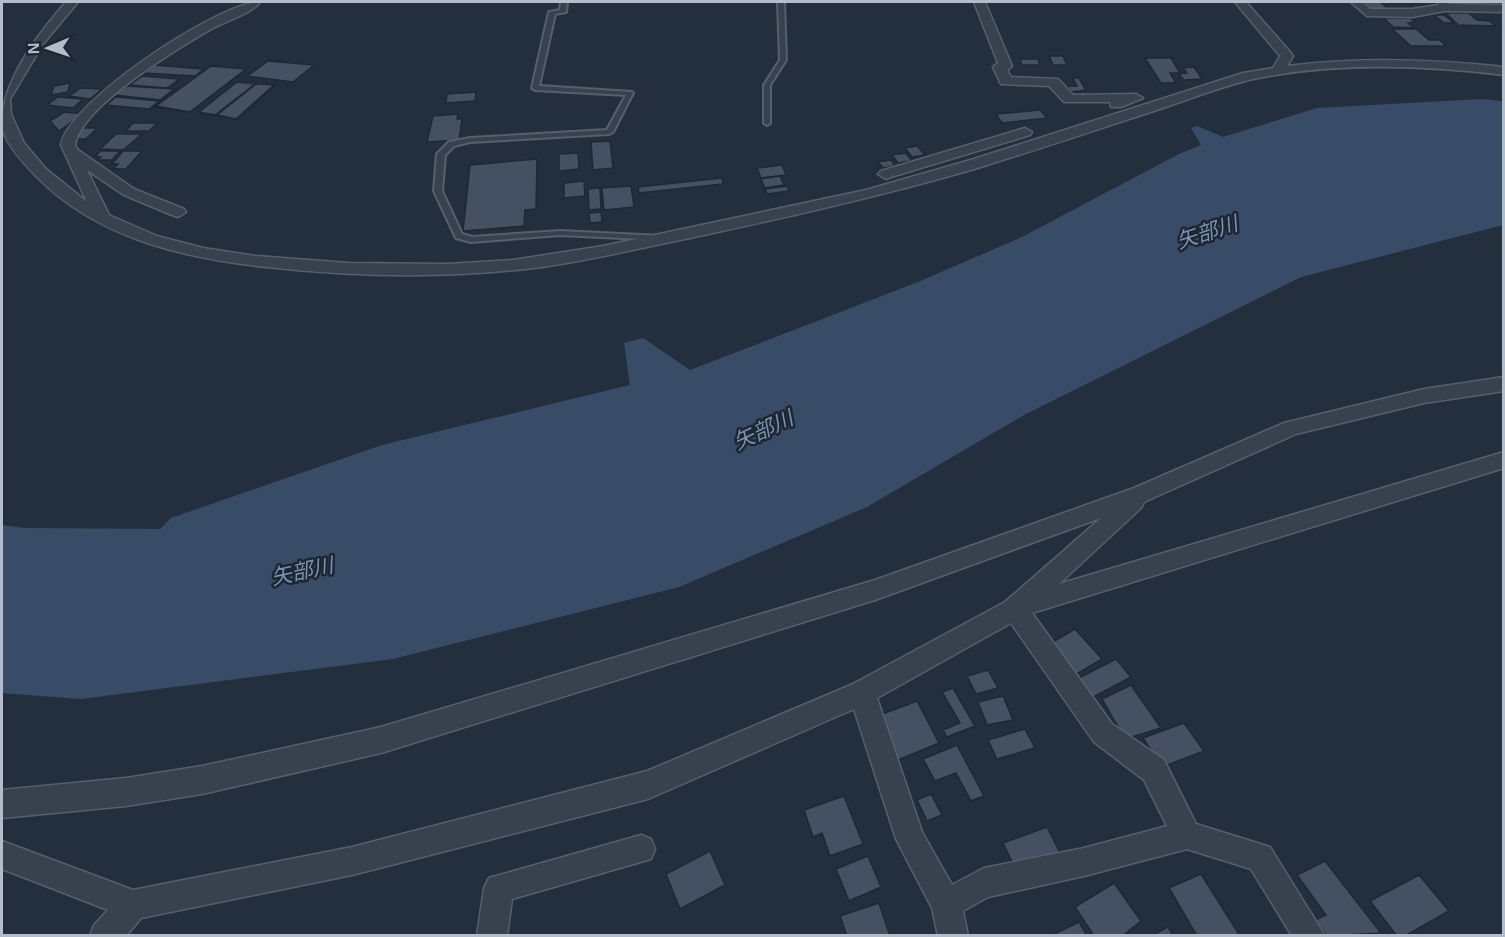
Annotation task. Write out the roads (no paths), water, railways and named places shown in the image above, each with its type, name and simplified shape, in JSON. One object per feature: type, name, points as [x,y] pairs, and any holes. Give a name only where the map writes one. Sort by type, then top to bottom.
[{"type":"street","points":[[72,2],[38,42],[3,99],[2,106],[12,132],[30,161],[59,191],[103,220],[176,247],[212,256],[360,269],[435,269],[544,261],[817,207],[948,171],[1248,76],[1277,71],[1374,63],[1445,65],[1503,71]]},
{"type":"street","points":[[103,220],[70,152],[69,133],[109,91],[171,45],[255,2]]},
{"type":"street","points":[[979,2],[1006,66],[999,67],[1006,81],[1053,82],[1068,99],[1136,98]]},
{"type":"street","points":[[1240,2],[1287,56]]},
{"type":"street","points":[[1357,2],[1368,12],[1412,13],[1446,3],[1503,9]]},
{"type":"street","points":[[1087,112],[1287,56]]},
{"type":"street","points":[[1277,71],[1287,56]]},
{"type":"street","points":[[1067,118],[1130,113]]},
{"type":"street","points":[[724,226],[749,208],[872,179],[1048,125]]},
{"type":"street","points":[[70,152],[129,192],[178,212]]},
{"type":"street","points":[[2,804],[126,792],[202,780],[381,740],[875,590],[1142,494],[1292,429],[1424,396],[1503,384]]},
{"type":"street","points":[[2,855],[133,905],[352,861],[648,785],[862,693],[1014,608],[1503,460]]},
{"type":"street","points":[[1014,608],[1142,494]]},
{"type":"street","points":[[1014,608],[1103,733],[1154,770],[1187,835]]},
{"type":"street","points":[[862,693],[910,840],[946,904],[953,936]]},
{"type":"street","points":[[946,904],[984,883],[1084,862],[1187,835],[1260,857],[1310,936]]},
{"type":"street","points":[[492,936],[499,888],[641,849]]},
{"type":"street","points":[[105,936],[133,905]]},
{"type":"lane","points":[[564,2],[562,12],[552,12],[535,88],[630,93],[609,132],[515,136],[452,144],[441,154],[438,191],[459,236],[471,240],[560,232],[664,238]]},
{"type":"lane","points":[[767,123],[765,92],[783,60],[781,2]]},
{"type":"water","name":"矢部川","points":[[1482,99],[1503,101],[1503,225],[1301,277],[1024,415],[867,507],[679,587],[393,659],[81,699],[2,693],[2,525],[25,528],[160,529],[171,518],[382,445],[630,385],[624,343],[643,338],[690,370],[918,282],[1020,238],[1179,154],[1201,145],[1191,128],[1197,126],[1223,137],[1317,108]]}]
